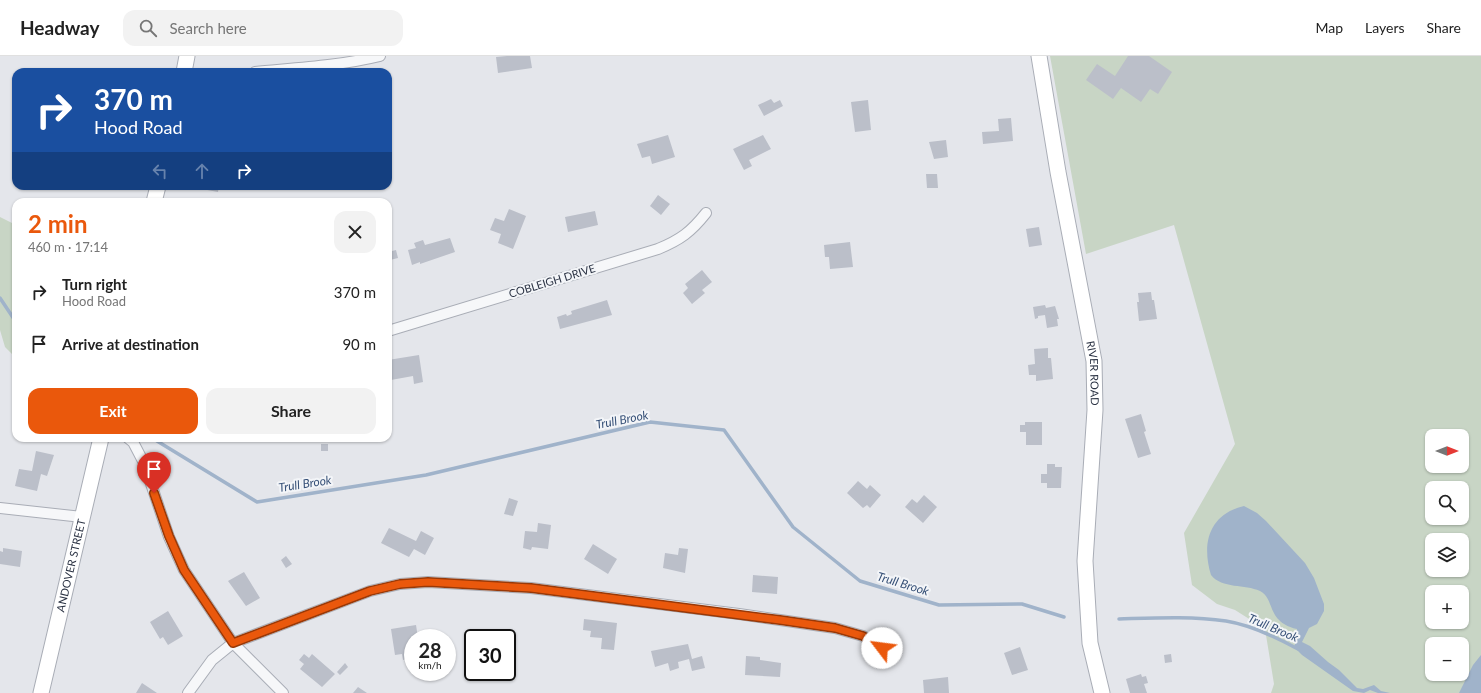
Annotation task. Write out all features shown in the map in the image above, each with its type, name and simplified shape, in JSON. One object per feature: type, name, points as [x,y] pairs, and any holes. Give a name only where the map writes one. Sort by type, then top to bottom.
[{"type":"main road","points":[[185,68],[187,56]]},
{"type":"main road","name":"RIVER ROAD","points":[[1039,56],[1058,172],[1094,361],[1095,410],[1084,561],[1090,643],[1102,693]]},
{"type":"main road","name":"ANDOVER STREET","points":[[42,693],[100,442]]},
{"type":"street","points":[[298,68],[380,56]]},
{"type":"street","name":"COBLEIGH DRIVE","points":[[392,330],[658,249],[678,241],[692,230],[706,213]]},
{"type":"street","points":[[133,442],[144,463],[169,536],[184,570],[233,643],[283,693]]},
{"type":"street","points":[[0,508],[82,517]]},
{"type":"street","points":[[188,693],[212,660],[233,643],[370,591],[400,584],[428,582],[531,588],[747,615],[835,628],[863,636],[882,648]]},
{"type":"green space","points":[[1050,56],[1481,56],[1481,693],[1271,693],[1274,684],[1265,629],[1235,610],[1217,604],[1192,585],[1184,533],[1235,444],[1174,225],[1086,254]]},
{"type":"green space","points":[[0,217],[12,223],[12,354],[5,347],[0,330]]},
{"type":"water","points":[[1244,506],[1257,513],[1266,521],[1305,563],[1314,578],[1324,604],[1324,611],[1317,624],[1309,628],[1302,642],[1310,646],[1339,670],[1357,688],[1363,689],[1374,685],[1381,691],[1390,693],[1378,693],[1370,690],[1364,693],[1353,691],[1302,655],[1294,647],[1297,639],[1297,629],[1287,626],[1280,621],[1272,610],[1265,594],[1254,589],[1221,582],[1211,575],[1207,551],[1211,531],[1223,516],[1232,510]]},
{"type":"water","points":[[1481,655],[1481,693],[1459,693],[1465,681],[1469,681],[1469,673]]},
{"type":"building","points":[[530,56],[532,68],[498,73],[496,57]]},
{"type":"building","points":[[1128,56],[1149,56],[1172,72],[1158,94],[1150,89],[1141,102],[1121,88],[1113,99],[1086,80],[1097,64],[1115,76]]},
{"type":"building","points":[[771,99],[774,103],[780,100],[783,106],[764,116],[758,105]]},
{"type":"building","points":[[868,100],[871,130],[855,132],[851,102]]},
{"type":"building","points":[[1011,118],[1013,141],[983,144],[982,132],[999,131],[998,119]]},
{"type":"building","points":[[668,135],[675,157],[652,164],[650,156],[642,158],[637,144]]},
{"type":"building","points":[[763,135],[771,149],[749,160],[752,166],[744,170],[733,149]]},
{"type":"building","points":[[946,140],[948,157],[934,159],[929,142]]},
{"type":"building","points":[[926,174],[937,174],[938,188],[927,188]]},
{"type":"building","points":[[207,190],[218,190],[218,192]]},
{"type":"building","points":[[658,195],[670,204],[661,215],[650,206]]},
{"type":"building","points":[[509,209],[526,216],[513,249],[498,243],[501,234],[490,230],[495,218],[504,221]]},
{"type":"building","points":[[595,211],[598,225],[568,232],[565,217]]},
{"type":"building","points":[[1039,227],[1042,245],[1029,247],[1026,229]]},
{"type":"building","points":[[450,238],[455,252],[420,264],[420,262],[412,265],[408,250],[416,248],[414,243],[423,240],[425,245]]},
{"type":"building","points":[[850,242],[853,267],[830,269],[829,257],[825,257],[824,245]]},
{"type":"building","points":[[396,250],[398,258],[392,260],[392,251]]},
{"type":"building","points":[[702,270],[712,282],[702,290],[705,293],[692,304],[683,293],[688,288],[685,284]]},
{"type":"building","points":[[1151,292],[1157,319],[1139,321],[1137,302],[1139,302],[1138,293]]},
{"type":"building","points":[[607,300],[612,315],[560,329],[557,317],[566,314],[567,316],[572,314],[571,311]]},
{"type":"building","points":[[1045,305],[1046,308],[1055,306],[1059,319],[1057,319],[1058,326],[1047,328],[1045,315],[1038,316],[1038,318],[1035,319],[1033,307]]},
{"type":"building","points":[[1048,348],[1048,358],[1051,358],[1053,379],[1036,381],[1036,375],[1029,375],[1028,365],[1035,364],[1034,349]]},
{"type":"building","points":[[419,355],[423,382],[414,384],[413,376],[392,380],[392,359]]},
{"type":"building","points":[[1141,414],[1146,431],[1144,432],[1151,454],[1138,458],[1125,419]]},
{"type":"building","points":[[1025,422],[1042,422],[1042,445],[1026,445],[1026,432],[1020,432],[1020,425],[1025,425]]},
{"type":"building","points":[[321,444],[328,444],[328,451],[321,451]]},
{"type":"building","points":[[36,451],[54,455],[47,476],[41,474],[37,491],[15,486],[19,469],[32,471]]},
{"type":"building","points":[[1047,464],[1055,464],[1055,467],[1062,467],[1061,488],[1047,488],[1047,483],[1041,483],[1041,474],[1047,474]]},
{"type":"building","points":[[858,481],[867,489],[870,485],[881,495],[870,508],[867,505],[863,508],[847,493]]},
{"type":"building","points":[[924,495],[937,507],[923,523],[905,507],[912,499],[917,503]]},
{"type":"building","points":[[509,498],[518,501],[513,516],[504,514]]},
{"type":"building","points":[[538,523],[551,525],[548,549],[532,547],[531,550],[523,548],[525,531],[537,532]]},
{"type":"building","points":[[389,528],[416,541],[421,531],[434,538],[425,555],[414,549],[409,557],[381,543]]},
{"type":"building","points":[[593,544],[617,559],[608,574],[584,559]]},
{"type":"building","points":[[3,548],[22,551],[20,567],[0,564],[0,551],[3,552]]},
{"type":"building","points":[[679,548],[688,549],[685,573],[663,568],[665,553],[678,555]]},
{"type":"building","points":[[286,556],[292,564],[286,568],[281,560]]},
{"type":"building","points":[[244,572],[260,598],[246,606],[228,581]]},
{"type":"building","points":[[753,575],[778,577],[777,594],[752,592]]},
{"type":"building","points":[[168,611],[183,636],[168,645],[163,637],[160,639],[150,622]]},
{"type":"building","points":[[584,619],[617,623],[614,650],[601,649],[602,638],[590,637],[591,631],[583,630]]},
{"type":"building","points":[[416,625],[417,629],[404,629],[404,660],[402,654],[395,655],[391,629]]},
{"type":"building","points":[[688,644],[692,659],[702,656],[705,668],[692,671],[689,659],[678,662],[679,668],[670,671],[668,663],[655,667],[651,651]]},
{"type":"building","points":[[1020,647],[1028,670],[1012,675],[1004,653]]},
{"type":"building","points":[[304,654],[309,658],[312,654],[335,674],[322,687],[300,669],[304,664],[299,660]]},
{"type":"building","points":[[1171,654],[1172,662],[1165,663],[1164,655]]},
{"type":"building","points":[[746,656],[760,657],[760,660],[781,663],[780,677],[745,675]]},
{"type":"building","points":[[345,663],[348,667],[340,675],[337,672]]},
{"type":"building","points":[[1141,674],[1142,677],[1146,676],[1148,683],[1144,684],[1147,693],[1130,693],[1126,679]]},
{"type":"building","points":[[948,677],[949,693],[924,693],[923,680]]},
{"type":"building","points":[[142,683],[157,693],[136,693]]},
{"type":"building","points":[[358,687],[367,693],[353,693]]},
{"type":"waterway","name":"Trull Brook","points":[[0,298],[12,316]]},
{"type":"waterway","name":"Trull Brook","points":[[159,442],[257,502],[426,475],[650,422],[724,430],[793,527],[860,581],[939,605],[1022,604],[1064,617]]},
{"type":"waterway","name":"Trull Brook","points":[[1119,619],[1186,618],[1226,621],[1245,625],[1298,649]]},
{"type":"route","points":[[154,493],[169,536],[184,570],[233,643],[370,591],[400,584],[457,582],[531,588],[724,612],[835,628],[863,636],[882,648]]}]
